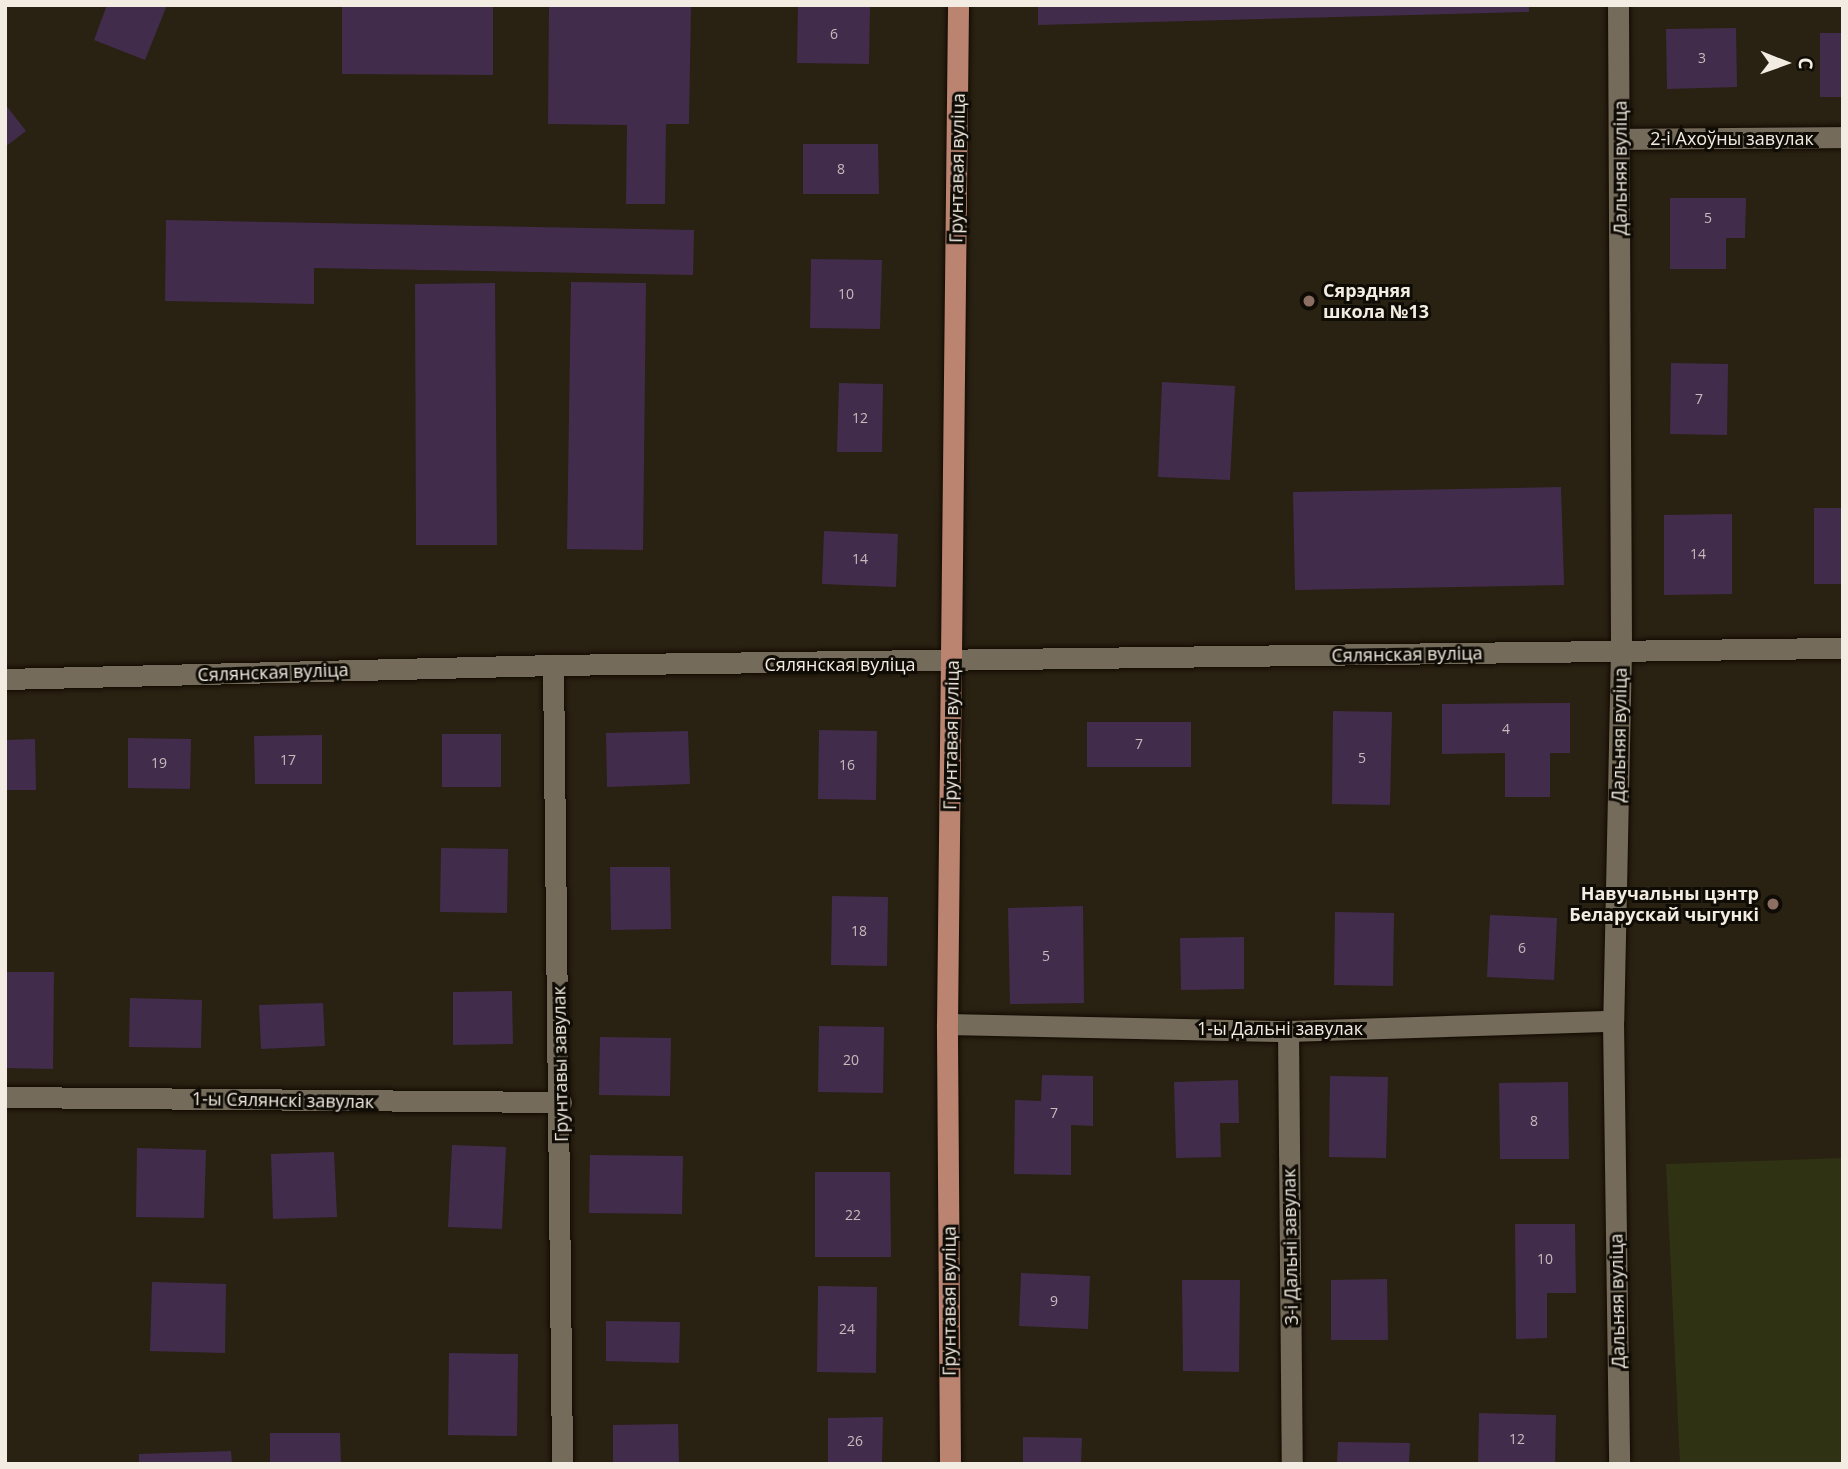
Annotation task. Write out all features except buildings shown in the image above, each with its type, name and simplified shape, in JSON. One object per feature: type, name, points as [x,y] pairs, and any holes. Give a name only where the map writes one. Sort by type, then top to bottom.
[{"type":"main road","name":"Грунтавая вуліца","points":[[950,1464],[947,1024],[958,5]]},
{"type":"street","name":"Дальняя вуліца","points":[[1618,5],[1621,650],[1613,1020],[1619,1464]]},
{"type":"street","name":"2-і Ахоўны завулак","points":[[1620,139],[1843,137]]},
{"type":"street","name":"Сялянская вуліца","points":[[5,679],[552,664],[952,664],[1843,648]]},
{"type":"street","name":"Грунтавы завулак","points":[[552,664],[561,1102],[562,1464]]},
{"type":"street","name":"1-ы Дальні завулак","points":[[947,1024],[1288,1031],[1613,1020]]},
{"type":"street","name":"3-і Дальні завулак","points":[[1288,1031],[1292,1464]]},
{"type":"street","name":"1-ы Сялянскі завулак","points":[[5,1097],[561,1102]]},
{"type":"green space","points":[[1843,1158],[1843,1464],[1680,1464],[1666,1164]]},
{"type":"place","name":"Сярэдняя школа №13","points":[[1309,301]]},
{"type":"place","name":"Навучальны цэнтр Беларускай чыгункі","points":[[1773,904]]}]
